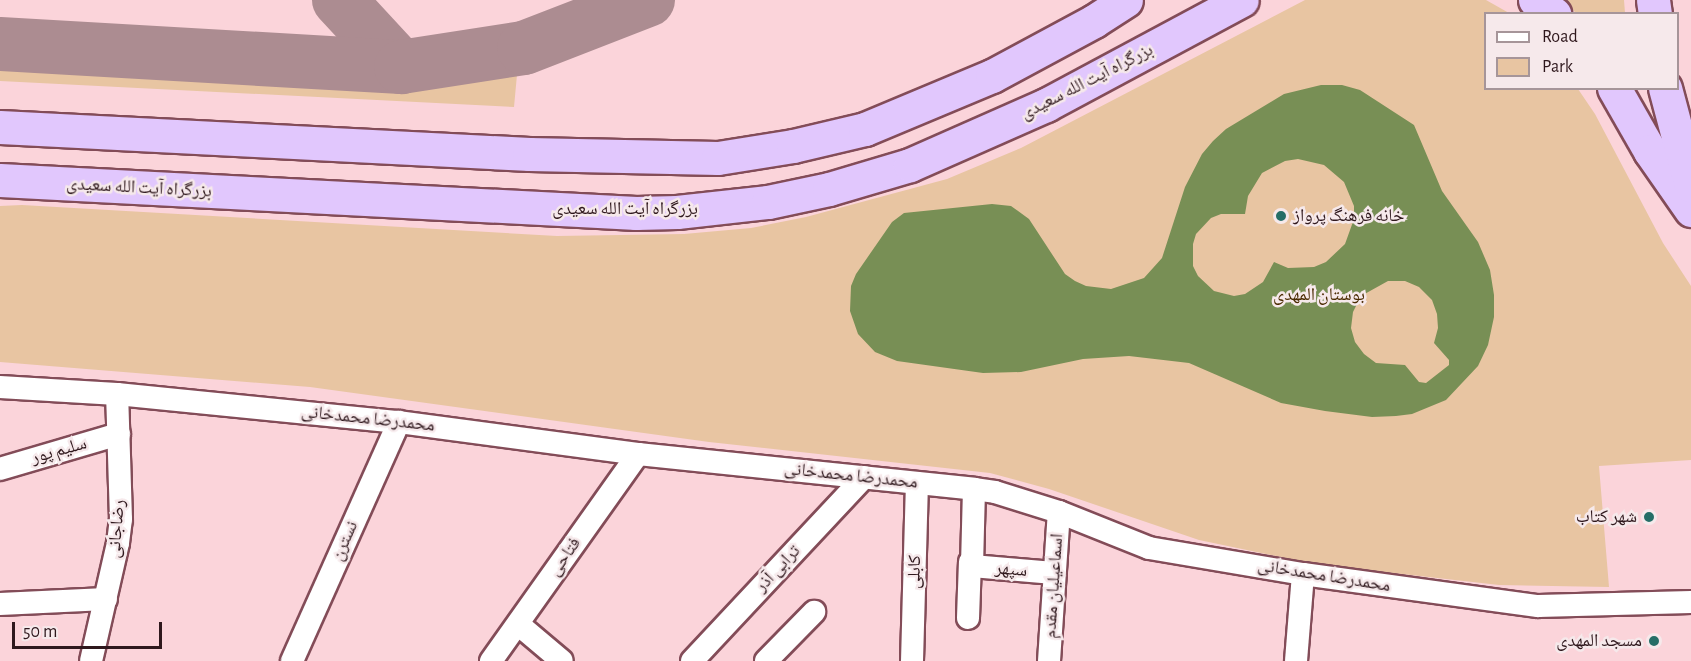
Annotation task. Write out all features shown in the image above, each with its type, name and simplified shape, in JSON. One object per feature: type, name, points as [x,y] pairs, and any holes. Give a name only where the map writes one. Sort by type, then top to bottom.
[{"type":"highway","points":[[0,127],[529,154],[718,158],[793,146],[866,129],[992,76],[1094,21],[1126,0]]},
{"type":"highway","name":"بزرگراه آیت الله سعیدی","points":[[0,180],[636,213],[677,212],[768,202],[870,178],[962,144],[1046,105],[1242,0]]},
{"type":"highway","points":[[1535,0],[1551,12]]},
{"type":"highway","points":[[1615,90],[1650,151],[1691,210]]},
{"type":"highway","points":[[1666,90],[1691,186]]},
{"type":"street","name":"محمدرضا محمدخانی","points":[[0,387],[117,394],[399,422],[638,454],[974,489],[995,492],[1059,512],[1149,548],[1303,574],[1538,606],[1691,602]]},
{"type":"street","name":"رضاجانی","points":[[91,661],[118,543],[121,519],[117,394]]},
{"type":"street","name":"نسترن","points":[[292,661],[399,422]]},
{"type":"street","name":"سلیم پور","points":[[0,469],[119,434]]},
{"type":"street","name":"فتاحی","points":[[491,661],[638,454]]},
{"type":"street","name":"ترابی آذر","points":[[692,661],[864,477]]},
{"type":"street","name":"کابلی","points":[[912,661],[917,483]]},
{"type":"street","name":"سپهر","points":[[968,618],[974,489]]},
{"type":"street","name":"اسماعیلیان مقدم","points":[[1049,661],[1059,512]]},
{"type":"street","name":"سپهر","points":[[970,562],[977,567],[1054,573]]},
{"type":"street","points":[[1296,661],[1303,574]]},
{"type":"street","points":[[0,604],[106,599]]},
{"type":"street","points":[[766,661],[814,612]]},
{"type":"street","points":[[518,624],[562,661]]},
{"type":"green space","name":"بوستان المهدی","points":[[1305,0],[1486,0],[1507,12],[1484,12],[1484,90],[1579,90],[1595,114],[1663,243],[1691,286],[1691,460],[1599,466],[1609,587],[1499,585],[1314,564],[1199,540],[1049,489],[990,473],[709,442],[310,387],[0,362],[0,206],[22,205],[557,236],[684,234],[751,228],[806,217],[947,179],[1021,148]]},
{"type":"green space","points":[[1562,0],[1624,0],[1625,12],[1575,12]]},
{"type":"green space","points":[[0,53],[405,73],[518,64],[514,107],[0,81]]},
{"type":"shaded area","points":[[1321,85],[1342,85],[1360,90],[1414,125],[1442,191],[1478,242],[1490,270],[1494,295],[1494,317],[1488,345],[1478,366],[1446,400],[1412,414],[1372,417],[1281,403],[1189,363],[1129,356],[1083,359],[1021,372],[983,373],[897,361],[875,352],[858,334],[850,311],[851,286],[856,274],[892,222],[904,213],[992,204],[1011,206],[1029,219],[1065,274],[1075,281],[1086,286],[1111,289],[1144,278],[1162,258],[1185,187],[1202,154],[1226,129],[1284,94]],"holes":[[[1298,159],[1324,165],[1344,182],[1354,206],[1354,219],[1345,244],[1326,262],[1314,267],[1288,268],[1274,262],[1263,282],[1245,294],[1234,296],[1214,291],[1198,276],[1193,266],[1193,244],[1196,234],[1211,218],[1221,214],[1245,214],[1248,196],[1262,173],[1285,161]],[[1388,281],[1405,281],[1419,287],[1432,300],[1437,314],[1438,328],[1434,343],[1449,360],[1449,365],[1426,383],[1419,382],[1405,365],[1376,363],[1364,354],[1355,342],[1351,328],[1353,312],[1361,296]]]},
{"type":"taxiway","points":[[339,0],[401,67]]},
{"type":"taxiway","points":[[0,44],[401,67],[524,48],[648,0]]},
{"type":"place","name":"خانه فرهنگ پرواز","points":[[1281,216]]},
{"type":"place","name":"شهر کتاب","points":[[1649,517]]},
{"type":"place","name":"مسجد المهدی","points":[[1654,641]]}]
